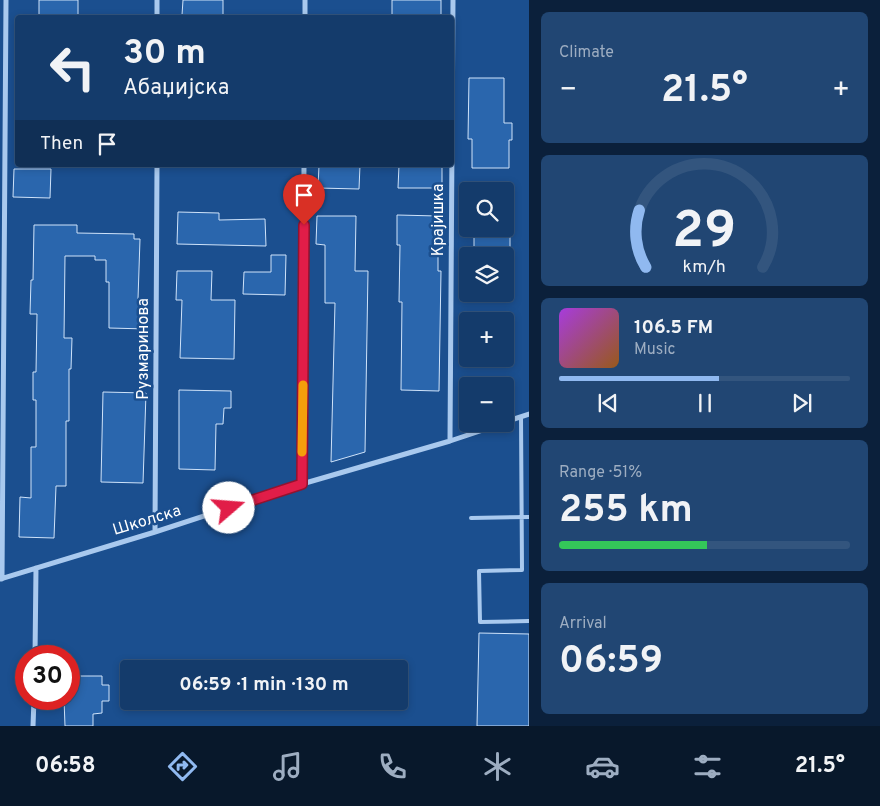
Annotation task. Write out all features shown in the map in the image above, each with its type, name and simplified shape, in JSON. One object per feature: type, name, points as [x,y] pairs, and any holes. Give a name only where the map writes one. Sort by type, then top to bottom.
[{"type":"street","points":[[1,579],[6,0]]},
{"type":"street","points":[[157,0],[157,15]]},
{"type":"street","points":[[305,15],[306,0]]},
{"type":"street","name":"Крајишка","points":[[452,0],[452,15]]},
{"type":"street","name":"Рузмаринова","points":[[155,532],[157,167]]},
{"type":"street","points":[[302,484],[304,167]]},
{"type":"street","name":"Крајишка","points":[[450,441],[451,167]]},
{"type":"street","points":[[514,419],[529,414]]},
{"type":"street","name":"Школска","points":[[1,579],[155,532],[302,484],[477,432]]},
{"type":"street","points":[[35,645],[36,568]]},
{"type":"street","points":[[34,710],[34,726]]},
{"type":"lane","points":[[520,417],[522,570]]},
{"type":"lane","points":[[471,518],[529,517]]},
{"type":"lane","points":[[529,570],[479,570],[480,622],[529,621]]},
{"type":"building","points":[[39,0],[78,0],[78,15],[39,15]]},
{"type":"building","points":[[183,0],[223,0],[223,15],[182,15]]},
{"type":"building","points":[[392,0],[441,0],[441,15],[392,15]]},
{"type":"building","points":[[469,78],[504,78],[504,123],[512,123],[512,140],[509,140],[509,168],[472,168],[472,139],[468,139]]},
{"type":"building","points":[[319,167],[360,167],[359,189],[318,188]]},
{"type":"building","points":[[399,167],[442,167],[442,188],[398,188]]},
{"type":"building","points":[[14,169],[51,169],[50,198],[13,197]]},
{"type":"building","points":[[178,212],[219,213],[219,220],[265,219],[266,246],[177,244]]},
{"type":"building","points":[[397,215],[438,216],[438,271],[441,271],[439,391],[401,390],[402,302],[399,302],[400,245],[397,245]]},
{"type":"building","points":[[317,216],[356,216],[355,271],[368,271],[365,452],[331,462],[335,303],[325,303],[325,245],[316,244]]},
{"type":"building","points":[[34,225],[77,225],[77,233],[134,234],[134,239],[140,239],[138,299],[148,299],[147,329],[109,328],[109,282],[106,282],[106,260],[95,260],[95,256],[65,256],[64,338],[72,338],[71,369],[69,369],[69,421],[66,421],[66,486],[56,486],[54,538],[19,537],[20,497],[31,498],[31,447],[36,447],[36,400],[33,400],[33,372],[36,372],[37,314],[30,314]]},
{"type":"building","points":[[474,237],[510,237],[510,247],[474,247]]},
{"type":"building","points":[[271,255],[286,255],[285,295],[243,294],[244,272],[271,272]]},
{"type":"building","points":[[177,271],[212,271],[211,300],[235,300],[234,359],[180,358],[182,300],[176,300]]},
{"type":"building","points":[[179,390],[231,391],[231,408],[224,408],[223,424],[216,424],[215,470],[179,469]]},
{"type":"building","points":[[103,392],[146,393],[143,483],[101,482]]},
{"type":"building","points":[[479,633],[529,634],[529,726],[477,726]]},
{"type":"building","points":[[80,676],[102,676],[102,685],[109,685],[109,701],[102,701],[102,713],[93,714],[93,726],[65,726],[64,710],[80,710]]},
{"type":"slow traffic","points":[[302,452],[303,385]]},
{"type":"route","points":[[229,508],[302,484],[304,225]]}]
